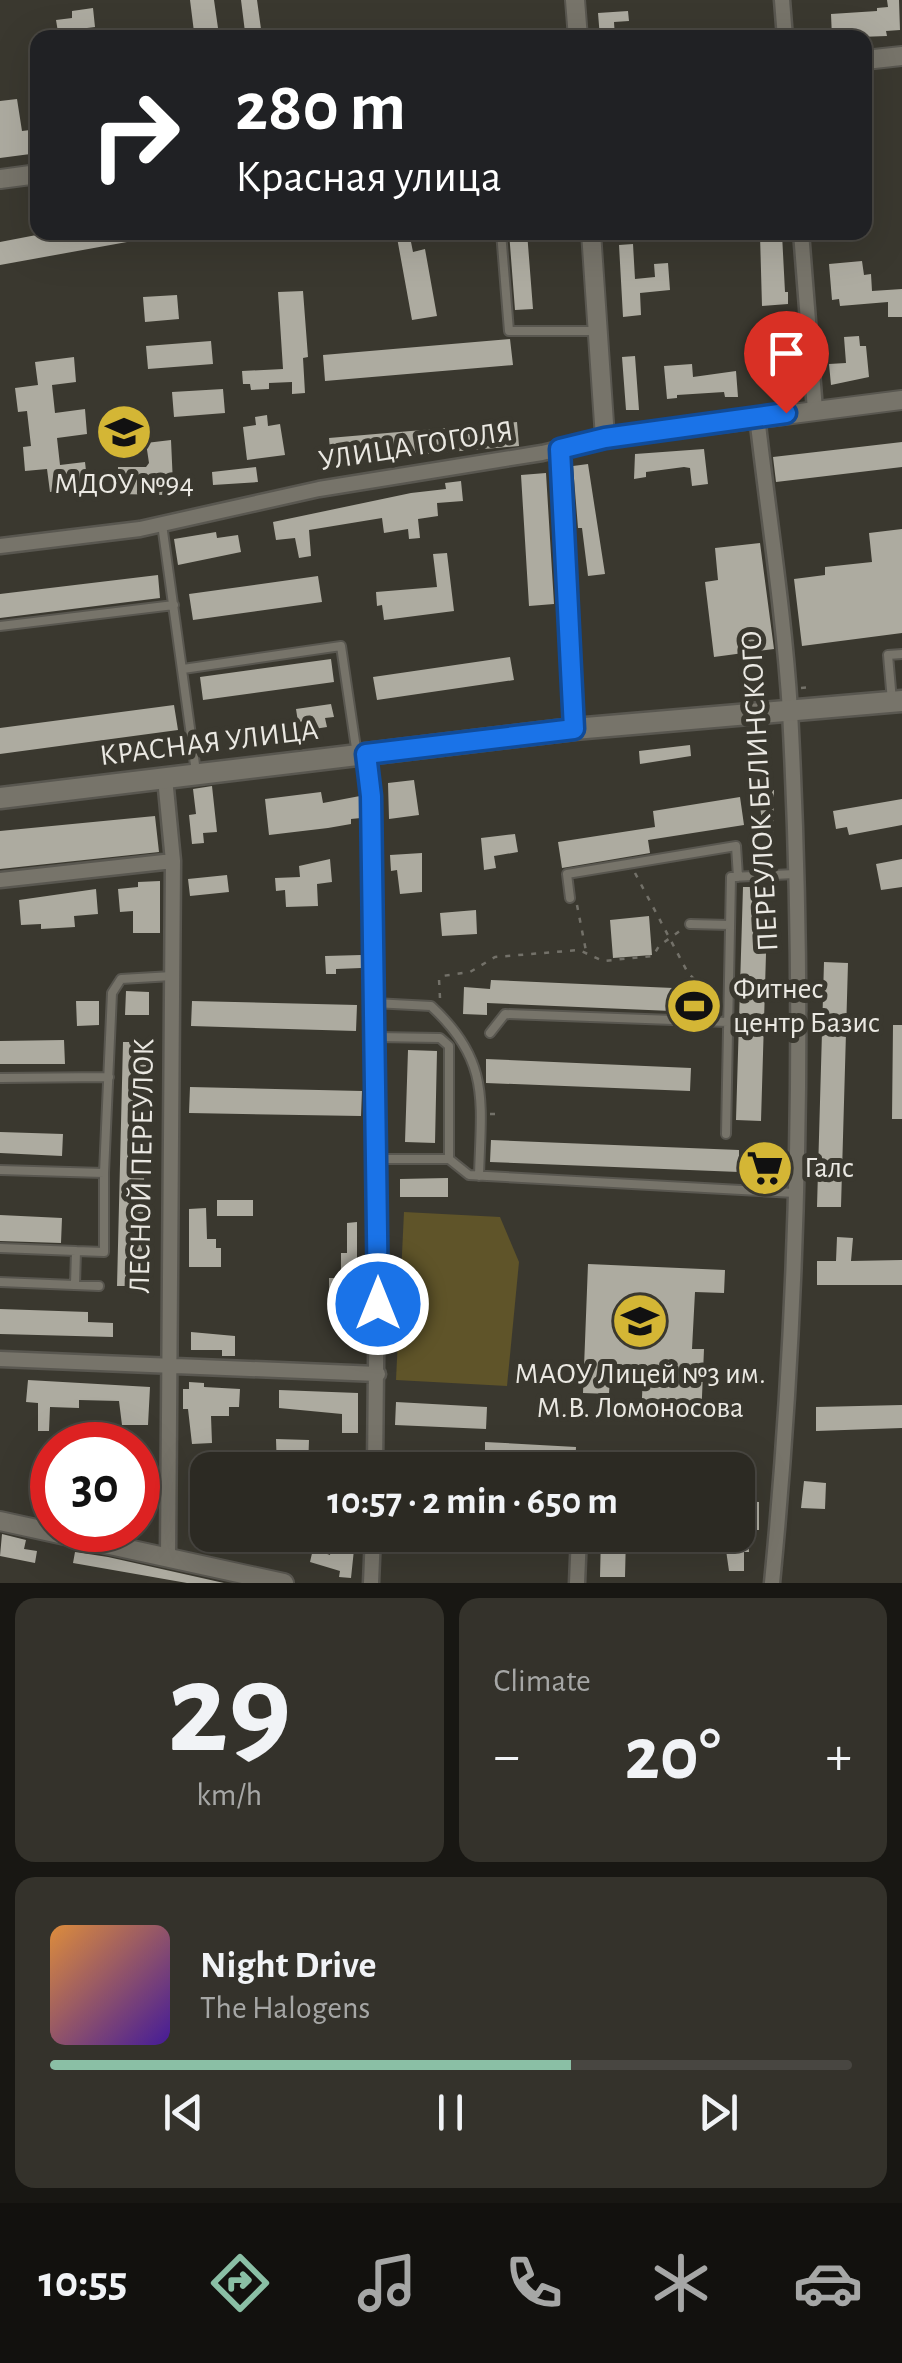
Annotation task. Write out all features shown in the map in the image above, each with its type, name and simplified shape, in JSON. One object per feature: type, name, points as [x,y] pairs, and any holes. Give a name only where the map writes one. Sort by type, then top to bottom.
[{"type":"main road","name":"КРАСНАЯ УЛИЦА","points":[[0,798],[574,729],[897,701]]},
{"type":"street","points":[[575,0],[577,30]]},
{"type":"street","points":[[782,0],[784,30]]},
{"type":"street","points":[[872,59],[902,56]]},
{"type":"street","points":[[0,180],[30,175]]},
{"type":"street","points":[[591,240],[605,438]]},
{"type":"street","points":[[802,240],[815,410]]},
{"type":"street","name":"УЛИЦА ГОГОЛЯ","points":[[0,546],[162,524],[319,489],[605,438],[902,400]]},
{"type":"street","name":"ПЕРЕУЛОК БЕЛИНСКОГО","points":[[757,416],[790,711],[795,874],[796,1192],[772,1583]]},
{"type":"street","points":[[560,449],[574,729]]},
{"type":"street","points":[[362,754],[371,796],[378,1159],[375,1452]]},
{"type":"street","name":"ЛЕСНОЙ ПЕРЕУЛОК","points":[[165,778],[174,861],[168,1556]]},
{"type":"street","points":[[0,880],[174,861]]},
{"type":"street","points":[[0,1359],[378,1374]]},
{"type":"street","points":[[0,1521],[284,1583]]},
{"type":"street","points":[[372,1583],[373,1552]]},
{"type":"street","points":[[576,1583],[579,1552]]},
{"type":"lane","points":[[502,240],[509,331],[597,331]]},
{"type":"lane","points":[[162,524],[196,774]]},
{"type":"lane","points":[[0,626],[174,605]]},
{"type":"lane","points":[[183,669],[341,646],[362,754]]},
{"type":"lane","points":[[897,701],[888,655],[902,654]]},
{"type":"lane","points":[[570,898],[567,874],[736,846],[738,877]]},
{"type":"lane","points":[[726,1134],[730,877],[795,874]]},
{"type":"lane","points":[[690,924],[730,926]]},
{"type":"lane","points":[[0,1248],[104,1252],[112,992],[121,979],[172,976]]},
{"type":"lane","points":[[374,1003],[430,1006],[470,1054],[481,1087],[479,1176]]},
{"type":"lane","points":[[490,1033],[505,1014],[728,1022]]},
{"type":"lane","points":[[374,1037],[440,1038],[449,1046],[449,1159]]},
{"type":"lane","points":[[0,1078],[108,1078]]},
{"type":"lane","points":[[378,1159],[449,1159],[469,1176],[796,1192]]},
{"type":"lane","points":[[0,1170],[104,1173]]},
{"type":"lane","points":[[74,1285],[76,1250]]},
{"type":"lane","points":[[0,1282],[100,1286]]},
{"type":"path","points":[[631,864],[688,973],[701,986],[714,1021]]},
{"type":"path","points":[[570,898],[578,907],[586,952]]},
{"type":"path","points":[[441,1018],[442,976],[470,972],[495,957],[586,952],[603,961],[653,956],[669,938],[690,924]]},
{"type":"shaded area","points":[[404,1212],[500,1217],[519,1262],[507,1386],[396,1380]]},
{"type":"building","points":[[190,0],[214,0],[218,28],[194,30]]},
{"type":"building","points":[[241,0],[257,0],[261,29],[245,30]]},
{"type":"building","points":[[887,0],[899,0],[900,30],[886,31],[887,36],[872,37],[872,30],[832,30],[831,14],[888,7]]},
{"type":"building","points":[[93,8],[95,27],[58,30],[56,20],[72,18],[72,11]]},
{"type":"building","points":[[628,11],[629,21],[614,22],[614,30],[599,30],[598,13]]},
{"type":"building","points":[[17,99],[22,131],[30,130],[30,154],[0,158],[0,101]]},
{"type":"building","points":[[30,236],[30,240],[127,242],[0,265],[0,242]]},
{"type":"building","points":[[397,240],[411,240],[413,252],[425,249],[437,316],[412,320]]},
{"type":"building","points":[[510,240],[528,240],[533,309],[515,310]]},
{"type":"building","points":[[760,240],[782,240],[788,304],[762,306]]},
{"type":"building","points":[[633,244],[635,279],[655,277],[654,264],[668,263],[670,290],[640,293],[641,315],[623,317],[619,245]]},
{"type":"building","points":[[862,261],[864,275],[871,274],[872,291],[902,289],[902,317],[888,317],[888,302],[840,306],[839,299],[832,300],[829,264]]},
{"type":"building","points":[[303,291],[308,357],[303,358],[305,393],[292,394],[292,382],[269,383],[269,389],[251,390],[250,384],[243,384],[242,371],[283,369],[278,292]]},
{"type":"building","points":[[177,295],[179,319],[145,322],[143,297]]},
{"type":"building","points":[[859,336],[860,346],[866,346],[869,377],[831,385],[829,364],[846,363],[844,337]]},
{"type":"building","points":[[510,339],[513,365],[325,381],[323,355]]},
{"type":"building","points":[[211,341],[213,364],[148,369],[146,346]]},
{"type":"building","points":[[635,356],[639,410],[626,410],[622,357]]},
{"type":"building","points":[[74,357],[76,382],[52,385],[55,413],[85,409],[87,434],[57,438],[60,465],[85,462],[88,488],[50,492],[47,469],[25,471],[23,447],[31,446],[27,411],[18,412],[15,388],[38,385],[35,362]]},
{"type":"building","points":[[692,364],[693,377],[736,371],[738,397],[725,397],[724,392],[667,399],[664,366]]},
{"type":"building","points":[[223,389],[225,413],[174,417],[172,392]]},
{"type":"building","points":[[267,415],[268,426],[280,424],[285,455],[247,460],[243,427],[256,425],[255,417]]},
{"type":"building","points":[[517,422],[519,446],[331,462],[329,438]]},
{"type":"building","points":[[171,440],[173,484],[167,485],[167,495],[118,494],[118,467],[146,467],[146,443]]},
{"type":"building","points":[[902,442],[902,467],[776,482],[773,457]]},
{"type":"building","points":[[704,449],[708,484],[692,486],[690,468],[684,467],[646,472],[646,477],[634,479],[635,454]]},
{"type":"building","points":[[588,464],[605,574],[588,576],[582,528],[578,528],[573,466]]},
{"type":"building","points":[[256,467],[258,482],[213,485],[212,472]]},
{"type":"building","points":[[546,473],[554,604],[529,606],[521,475]]},
{"type":"building","points":[[461,481],[463,501],[437,503],[438,516],[418,519],[420,538],[409,539],[408,529],[384,533],[382,518],[309,530],[311,556],[299,558],[295,538],[276,540],[273,522],[446,489],[445,483]]},
{"type":"building","points":[[902,529],[902,633],[802,646],[794,579],[825,575],[825,567],[872,562],[869,533]]},
{"type":"building","points":[[216,532],[217,538],[238,535],[241,552],[178,565],[174,539]]},
{"type":"building","points":[[760,543],[774,649],[714,657],[705,582],[718,580],[715,548]]},
{"type":"building","points":[[447,553],[454,611],[384,620],[376,592],[437,587],[433,554]]},
{"type":"building","points":[[158,575],[160,598],[0,618],[0,594]]},
{"type":"building","points":[[318,576],[322,602],[193,620],[189,594]]},
{"type":"building","points":[[510,657],[514,680],[377,700],[373,677]]},
{"type":"building","points":[[331,659],[334,682],[203,700],[200,677]]},
{"type":"building","points":[[331,704],[334,717],[325,718],[327,727],[308,730],[307,721],[298,722],[296,709]]},
{"type":"building","points":[[174,705],[178,730],[0,754],[0,728]]},
{"type":"building","points":[[690,745],[691,756],[640,764],[639,751]]},
{"type":"building","points":[[414,780],[419,815],[389,819],[388,783]]},
{"type":"building","points":[[212,786],[217,832],[203,833],[204,843],[192,844],[189,815],[196,814],[193,789]]},
{"type":"building","points":[[774,790],[773,838],[763,838],[759,791]]},
{"type":"building","points":[[321,792],[323,803],[360,796],[361,818],[351,819],[351,824],[269,835],[265,799]]},
{"type":"building","points":[[740,797],[744,825],[648,840],[650,853],[562,868],[558,842],[655,827],[653,811]]},
{"type":"building","points":[[902,799],[902,825],[849,835],[847,827],[836,829],[833,811]]},
{"type":"building","points":[[155,816],[159,852],[0,869],[0,831]]},
{"type":"building","points":[[515,834],[518,852],[494,856],[496,868],[484,870],[481,838]]},
{"type":"building","points":[[422,853],[422,892],[400,894],[397,870],[391,871],[390,855]]},
{"type":"building","points":[[330,859],[332,882],[317,884],[318,906],[286,907],[285,890],[276,891],[275,878],[300,877],[299,866]]},
{"type":"building","points":[[902,859],[902,887],[881,890],[876,864]]},
{"type":"building","points":[[227,875],[229,892],[190,896],[188,879]]},
{"type":"building","points":[[160,881],[160,933],[133,933],[133,911],[120,912],[118,889],[138,887],[138,882]]},
{"type":"building","points":[[743,887],[768,887],[761,1121],[736,1120]]},
{"type":"building","points":[[96,889],[98,914],[74,916],[75,927],[41,929],[41,924],[21,925],[19,900]]},
{"type":"building","points":[[476,910],[477,934],[442,936],[440,913]]},
{"type":"building","points":[[649,916],[652,955],[613,958],[610,920]]},
{"type":"building","points":[[361,955],[361,968],[336,969],[336,974],[326,974],[325,956]]},
{"type":"building","points":[[824,962],[848,963],[841,1207],[817,1207]]},
{"type":"building","points":[[491,980],[696,989],[695,1012],[487,1003],[487,1015],[463,1014],[464,987],[490,989]]},
{"type":"building","points":[[126,991],[149,992],[149,1015],[125,1015]]},
{"type":"building","points":[[76,1001],[99,1001],[99,1025],[77,1026]]},
{"type":"building","points":[[192,1001],[357,1005],[356,1031],[191,1026]]},
{"type":"building","points":[[893,1025],[902,1025],[902,1119],[892,1119]]},
{"type":"building","points":[[64,1040],[65,1064],[0,1064],[0,1041]]},
{"type":"building","points":[[123,1042],[148,1042],[141,1286],[117,1286]]},
{"type":"building","points":[[408,1050],[437,1051],[435,1143],[405,1142]]},
{"type":"building","points":[[486,1059],[691,1068],[690,1091],[486,1083]]},
{"type":"building","points":[[190,1087],[362,1091],[361,1116],[189,1113]]},
{"type":"building","points":[[0,1132],[63,1134],[62,1156],[0,1153]]},
{"type":"building","points":[[491,1140],[739,1150],[739,1172],[490,1162]]},
{"type":"building","points":[[448,1178],[448,1197],[400,1197],[400,1179]]},
{"type":"building","points":[[217,1200],[253,1200],[253,1216],[217,1216]]},
{"type":"building","points":[[206,1208],[207,1239],[216,1239],[216,1248],[221,1248],[221,1267],[189,1267],[189,1209]]},
{"type":"building","points":[[0,1215],[62,1218],[61,1243],[0,1241]]},
{"type":"building","points":[[357,1222],[357,1294],[329,1294],[329,1278],[341,1278],[341,1253],[347,1253],[347,1223]]},
{"type":"building","points":[[837,1237],[853,1238],[851,1261],[902,1260],[902,1285],[817,1285],[817,1261],[836,1261]]},
{"type":"building","name":"МАОУ Лицей №3 им. М.В. Ломоносова","points":[[588,1264],[725,1270],[724,1293],[695,1292],[692,1349],[704,1349],[701,1420],[641,1418],[643,1376],[610,1375],[609,1394],[583,1393]]},
{"type":"building","points":[[0,1309],[88,1312],[88,1322],[113,1323],[113,1337],[0,1334]]},
{"type":"building","points":[[191,1332],[235,1336],[235,1356],[222,1356],[222,1350],[191,1350]]},
{"type":"building","points":[[28,1380],[150,1387],[148,1422],[122,1422],[119,1401],[79,1400],[79,1408],[50,1407],[49,1422],[38,1422],[38,1403],[26,1402]]},
{"type":"building","points":[[189,1382],[240,1389],[239,1407],[229,1407],[229,1416],[211,1416],[212,1443],[192,1444],[188,1409],[183,1409],[183,1389],[189,1389]]},
{"type":"building","points":[[279,1390],[358,1393],[358,1433],[342,1433],[342,1414],[279,1408]]},
{"type":"building","points":[[396,1402],[487,1407],[486,1429],[395,1425]]},
{"type":"building","points":[[902,1405],[902,1428],[816,1431],[816,1407]]},
{"type":"building","points":[[276,1439],[309,1440],[309,1452],[276,1452]]},
{"type":"building","points":[[485,1442],[576,1447],[576,1452],[485,1452]]},
{"type":"building","points":[[804,1481],[826,1483],[825,1509],[801,1508]]},
{"type":"building","points":[[755,1502],[759,1502],[759,1530],[755,1530]]},
{"type":"building","points":[[2,1534],[26,1540],[24,1549],[37,1552],[35,1563],[0,1556]]},
{"type":"building","points":[[75,1552],[224,1583],[187,1583],[73,1563]]},
{"type":"building","points":[[312,1552],[354,1552],[351,1578],[339,1577],[340,1571],[310,1562]]},
{"type":"building","points":[[601,1552],[626,1552],[625,1577],[600,1577]]},
{"type":"building","points":[[726,1552],[744,1552],[744,1571],[729,1571]]},
{"type":"place","name":"МДОУ №94","points":[[124,432]]},
{"type":"place","name":"Фитнес центр Базис","points":[[694,1006]]},
{"type":"place","name":"Галс","points":[[765,1168]]},
{"type":"place","name":"МАОУ Лицей №3 им. М.В. Ломоносова","points":[[640,1321]]},
{"type":"route","points":[[378,1304],[371,796],[366,754],[574,729],[560,449],[605,438],[786,413]]}]
